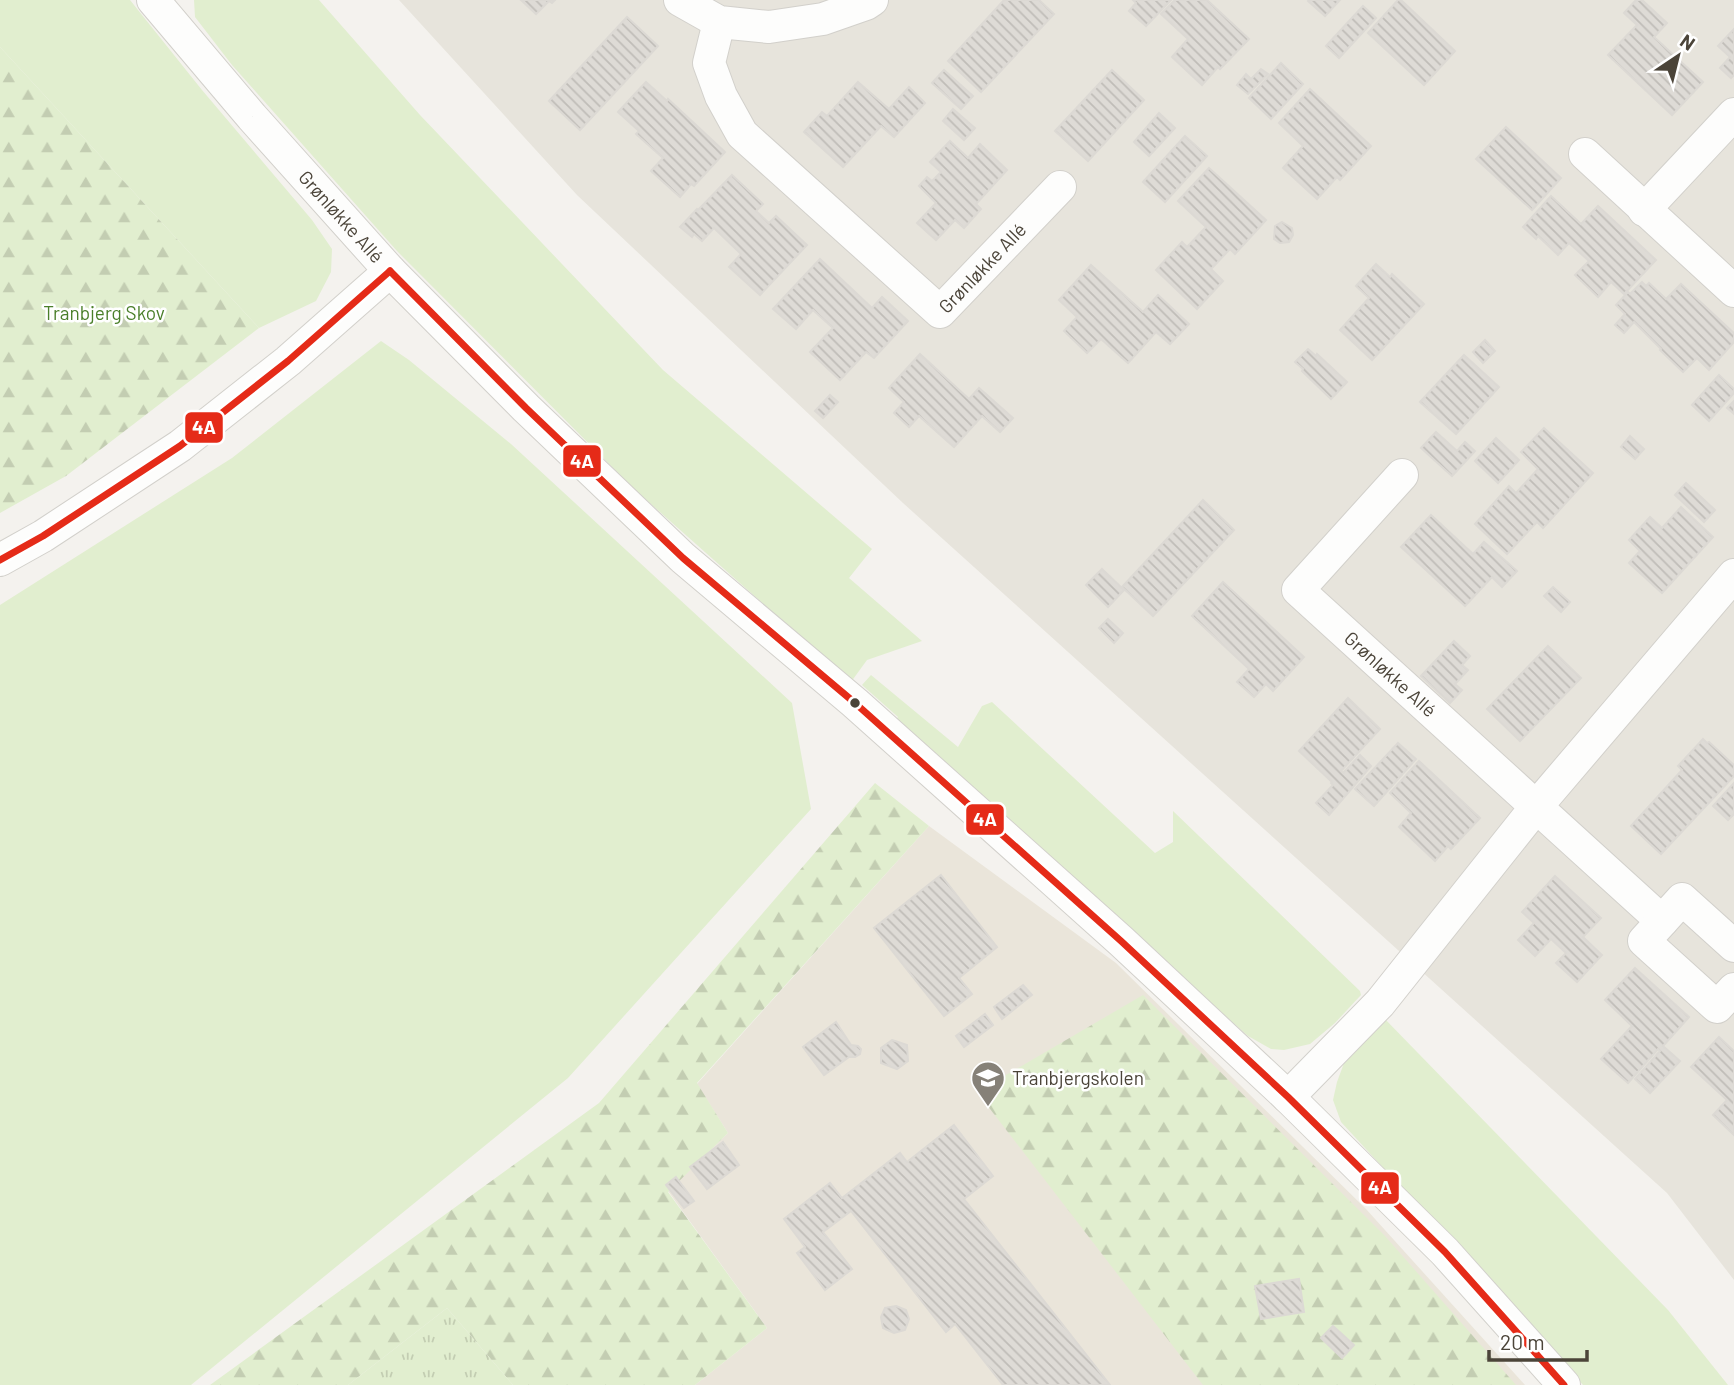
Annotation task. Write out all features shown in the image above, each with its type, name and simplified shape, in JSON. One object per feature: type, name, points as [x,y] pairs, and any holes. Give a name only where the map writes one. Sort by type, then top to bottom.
[{"type":"street","name":"Grønløkke Allé","points":[[153,0],[252,117],[390,271],[526,408],[683,558],[856,703],[1121,941],[1288,1097],[1445,1252],[1564,1385]]},
{"type":"street","points":[[680,0],[719,22],[769,27],[823,19],[872,0]]},
{"type":"street","name":"Grønløkke Allé","points":[[719,22],[709,63],[721,96],[742,134],[940,312],[1060,187]]},
{"type":"street","points":[[1644,210],[1734,114]]},
{"type":"street","points":[[1585,154],[1734,291]]},
{"type":"street","points":[[0,559],[43,536],[180,446],[288,361],[390,271]]},
{"type":"street","name":"Grønløkke Allé","points":[[1402,475],[1298,590],[1662,921]]},
{"type":"street","points":[[1288,1097],[1380,1003],[1536,807],[1734,575]]},
{"type":"street","points":[[1734,946],[1682,899],[1644,941],[1717,1007],[1734,989]]},
{"type":"shaded area","points":[[399,0],[1734,0],[1734,1280],[1667,1193],[903,503],[577,195]]},
{"type":"shaded area","name":"Tranbjergskolen","points":[[929,826],[1116,963],[1366,1209],[1525,1385],[695,1385],[767,1328],[668,1191],[728,1133],[697,1084]]},
{"type":"green space","points":[[0,0],[130,0],[312,220],[332,249],[331,272],[316,301],[259,328],[0,47]]},
{"type":"green space","points":[[194,0],[319,0],[420,115],[663,370],[872,549],[849,578],[922,641],[867,660],[851,682],[634,489],[397,251],[232,65],[195,17]]},
{"type":"green space","name":"Tranbjerg Skov","points":[[0,47],[259,328],[66,476],[0,513]]},
{"type":"green space","points":[[381,341],[409,360],[511,444],[792,703],[811,809],[568,1078],[191,1385],[0,1385],[0,605],[232,458]]},
{"type":"green space","points":[[871,675],[958,747],[982,706],[992,702],[1155,853],[1173,842],[1173,811],[1360,991],[1361,995],[1335,1023],[1310,1044],[1284,1050],[1271,1049],[1248,1036],[894,722],[898,717],[862,685]]},
{"type":"green space","points":[[875,783],[929,826],[697,1083],[728,1133],[668,1192],[767,1328],[695,1385],[513,1385],[447,1308],[348,1385],[210,1385],[599,1103]]},
{"type":"green space","points":[[1143,995],[1385,1236],[1516,1385],[1203,1385],[977,1092]]},
{"type":"green space","points":[[1382,1016],[1668,1310],[1728,1385],[1583,1385],[1341,1122],[1333,1100],[1344,1063]]},
{"type":"green space","points":[[447,1308],[513,1385],[348,1385]]},
{"type":"building","points":[[521,0],[555,0],[552,3],[549,1],[536,14]]},
{"type":"building","points":[[1004,0],[1039,0],[1054,14],[981,92],[948,61]]},
{"type":"building","points":[[1133,0],[1171,0],[1146,26],[1129,11],[1136,3]]},
{"type":"building","points":[[1175,0],[1207,0],[1249,39],[1202,85],[1172,57],[1188,39],[1161,14]]},
{"type":"building","points":[[1309,0],[1340,0],[1325,16]]},
{"type":"building","points":[[1398,0],[1455,51],[1424,85],[1368,33]]},
{"type":"building","points":[[1636,0],[1642,0],[1667,23],[1654,37],[1703,82],[1672,115],[1608,55],[1637,25],[1624,13]]},
{"type":"building","points":[[1363,6],[1376,18],[1339,58],[1326,46]]},
{"type":"building","points":[[627,17],[658,46],[580,130],[549,101]]},
{"type":"building","points":[[1734,29],[1734,75],[1731,78],[1720,68],[1730,57],[1718,46]]},
{"type":"building","points":[[1281,63],[1303,84],[1271,119],[1249,98]]},
{"type":"building","points":[[1261,69],[1268,74],[1248,94],[1237,85],[1246,74],[1251,79]]},
{"type":"building","points":[[944,70],[973,96],[961,109],[932,83]]},
{"type":"building","points":[[1112,70],[1144,100],[1088,161],[1055,131]]},
{"type":"building","points":[[646,82],[725,152],[694,186],[691,184],[680,197],[651,171],[663,158],[636,134],[639,131],[618,112]]},
{"type":"building","points":[[858,82],[889,109],[909,87],[925,103],[894,137],[881,126],[843,167],[804,132],[822,112],[827,116]]},
{"type":"building","points":[[1310,89],[1371,146],[1340,180],[1337,177],[1317,199],[1283,168],[1303,146],[1279,123]]},
{"type":"building","points":[[953,109],[975,128],[964,140],[943,121]]},
{"type":"building","points":[[1159,113],[1175,128],[1149,156],[1134,142]]},
{"type":"building","points":[[1506,127],[1561,178],[1532,210],[1476,159]]},
{"type":"building","points":[[1185,136],[1207,156],[1165,202],[1143,182]]},
{"type":"building","points":[[950,141],[968,158],[980,144],[1007,170],[976,204],[981,209],[964,228],[955,220],[936,240],[917,223],[936,203],[919,186],[927,177],[932,181],[941,172],[930,162]]},
{"type":"building","points":[[1209,168],[1266,220],[1235,254],[1230,249],[1211,269],[1223,281],[1197,309],[1156,270],[1182,242],[1187,247],[1206,227],[1178,201]]},
{"type":"building","points":[[732,175],[763,204],[756,211],[769,223],[776,216],[807,245],[760,295],[729,267],[741,254],[714,228],[702,241],[680,227]]},
{"type":"building","points":[[1551,196],[1581,224],[1598,206],[1656,260],[1624,294],[1611,282],[1598,297],[1575,275],[1589,261],[1569,243],[1558,255],[1538,236],[1536,239],[1523,227]]},
{"type":"building","points":[[1282,222],[1292,228],[1293,235],[1289,242],[1280,243],[1274,239],[1275,226]]},
{"type":"building","points":[[820,259],[872,308],[882,297],[908,321],[874,358],[866,352],[840,380],[810,352],[833,328],[813,310],[796,329],[773,309]]},
{"type":"building","points":[[1376,264],[1390,277],[1392,274],[1424,304],[1372,360],[1340,330],[1369,298],[1356,286]]},
{"type":"building","points":[[1091,265],[1143,312],[1158,295],[1189,324],[1170,344],[1156,332],[1128,363],[1101,339],[1087,353],[1064,331],[1077,317],[1059,300]]},
{"type":"building","points":[[1642,282],[1646,286],[1649,283],[1666,299],[1681,284],[1734,333],[1734,342],[1709,370],[1697,358],[1683,372],[1634,322],[1624,333],[1615,325],[1625,314],[1616,305]]},
{"type":"building","points":[[1485,340],[1495,351],[1483,363],[1473,352]]},
{"type":"building","points":[[1308,349],[1347,382],[1331,399],[1295,362]]},
{"type":"building","points":[[920,354],[969,399],[979,388],[1013,418],[1000,432],[982,416],[954,447],[919,416],[909,427],[894,413],[904,402],[889,388]]},
{"type":"building","points":[[1464,355],[1499,387],[1456,434],[1420,402]]},
{"type":"building","points":[[1719,375],[1734,389],[1734,393],[1709,421],[1692,405]]},
{"type":"building","points":[[830,395],[838,402],[823,418],[815,411]]},
{"type":"building","points":[[1734,401],[1734,414],[1727,408]]},
{"type":"building","points":[[1544,428],[1593,473],[1543,528],[1537,522],[1507,554],[1475,524],[1509,486],[1516,493],[1538,469],[1521,452]]},
{"type":"building","points":[[1436,432],[1457,451],[1465,442],[1475,451],[1452,476],[1421,448]]},
{"type":"building","points":[[1630,436],[1644,449],[1635,459],[1621,447]]},
{"type":"building","points":[[1496,438],[1519,460],[1498,483],[1475,461]]},
{"type":"building","points":[[1686,483],[1715,510],[1704,522],[1675,495]]},
{"type":"building","points":[[1203,500],[1234,530],[1153,616],[1122,587]]},
{"type":"building","points":[[1681,507],[1713,537],[1662,593],[1629,563],[1640,551],[1629,540],[1650,517],[1662,528]]},
{"type":"building","points":[[1431,515],[1473,554],[1484,542],[1517,571],[1502,587],[1492,577],[1465,606],[1401,547]]},
{"type":"building","points":[[1102,569],[1124,590],[1108,607],[1086,585]]},
{"type":"building","points":[[1223,582],[1304,657],[1273,691],[1266,684],[1254,697],[1237,682],[1249,669],[1192,616]]},
{"type":"building","points":[[1553,587],[1570,602],[1561,612],[1544,596]]},
{"type":"building","points":[[1108,619],[1123,633],[1114,643],[1099,628]]},
{"type":"building","points":[[1454,641],[1470,656],[1462,665],[1468,670],[1455,684],[1462,690],[1450,703],[1421,676]]},
{"type":"building","points":[[1548,646],[1581,678],[1520,741],[1487,709]]},
{"type":"building","points":[[1348,698],[1380,729],[1341,771],[1343,773],[1360,755],[1371,766],[1329,815],[1316,803],[1333,785],[1332,782],[1299,751]]},
{"type":"building","points":[[1703,739],[1734,765],[1734,776],[1661,854],[1631,826],[1682,770],[1678,766]]},
{"type":"building","points":[[1398,743],[1416,759],[1374,806],[1355,789]]},
{"type":"building","points":[[1419,761],[1480,818],[1451,849],[1448,846],[1435,861],[1399,827],[1411,813],[1390,793]]},
{"type":"building","points":[[1734,783],[1734,814],[1728,820],[1713,806]]},
{"type":"building","points":[[941,875],[997,947],[959,978],[972,994],[944,1016],[874,928]]},
{"type":"building","points":[[1555,876],[1601,918],[1583,937],[1602,955],[1577,982],[1556,963],[1566,953],[1551,939],[1535,956],[1518,940],[1534,923],[1522,912]]},
{"type":"building","points":[[1635,968],[1689,1017],[1663,1046],[1680,1061],[1650,1093],[1635,1079],[1660,1051],[1658,1049],[1628,1083],[1601,1059],[1632,1026],[1605,1000]]},
{"type":"building","points":[[1023,985],[1032,995],[1002,1019],[994,1007]]},
{"type":"building","points":[[985,1014],[993,1025],[964,1047],[956,1036]]},
{"type":"building","points":[[836,1022],[851,1045],[861,1049],[860,1054],[849,1057],[824,1075],[803,1047]]},
{"type":"building","points":[[1719,1037],[1734,1051],[1734,1135],[1713,1115],[1727,1100],[1691,1067]]},
{"type":"building","points":[[892,1040],[907,1045],[908,1061],[897,1069],[881,1063],[881,1048]]},
{"type":"building","points":[[954,1125],[993,1176],[964,1199],[1110,1385],[1003,1385],[955,1324],[946,1332],[851,1211],[823,1232],[852,1269],[825,1290],[797,1253],[805,1247],[784,1219],[830,1183],[842,1198],[900,1153],[907,1162]]},
{"type":"building","points":[[723,1142],[739,1165],[707,1189],[690,1167]]},
{"type":"building","points":[[676,1177],[694,1201],[684,1208],[666,1185]]},
{"type":"building","points":[[1299,1279],[1304,1312],[1261,1319],[1255,1286]]},
{"type":"building","points":[[896,1306],[906,1310],[909,1319],[905,1330],[894,1333],[883,1328],[881,1317],[885,1308]]},
{"type":"building","points":[[1333,1326],[1354,1345],[1342,1358],[1321,1338]]},
{"type":"transit line","name":"4A","points":[[390,271],[526,408],[683,558],[855,703],[1121,941],[1288,1097],[1445,1252],[1564,1385]]},
{"type":"transit line","name":"4A","points":[[0,560],[43,536],[180,446],[288,361],[390,271]]},
{"type":"place","name":"Tranbjergskolen","points":[[988,1108]]}]
